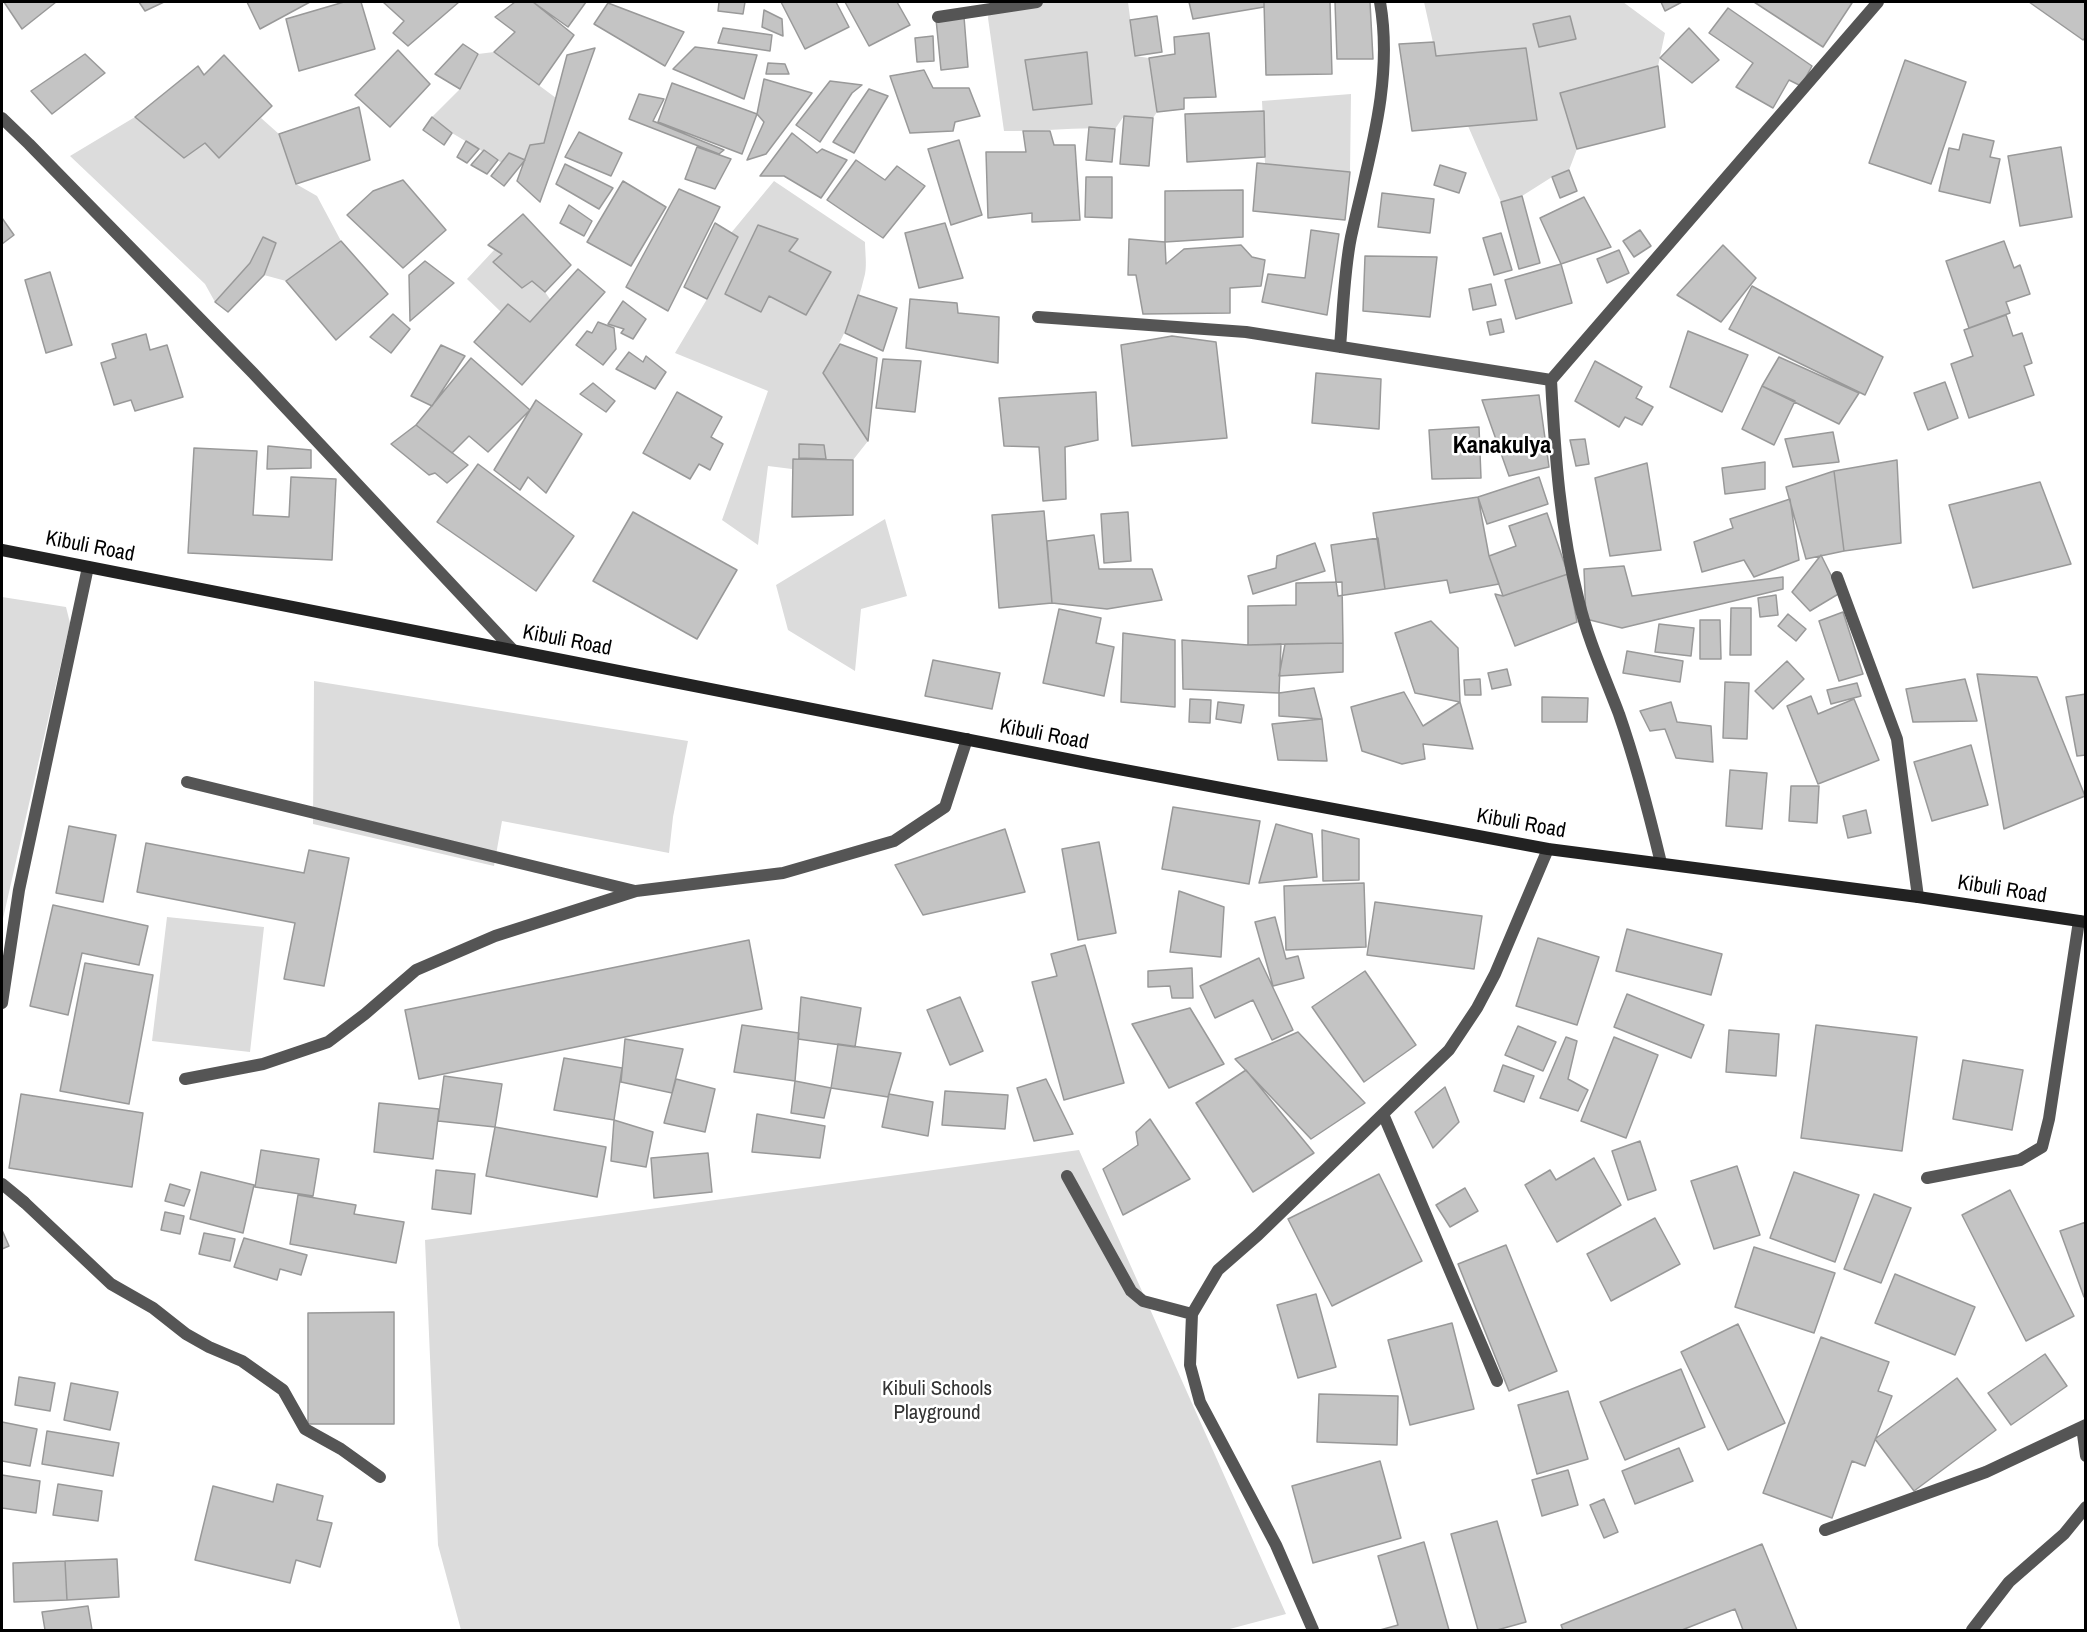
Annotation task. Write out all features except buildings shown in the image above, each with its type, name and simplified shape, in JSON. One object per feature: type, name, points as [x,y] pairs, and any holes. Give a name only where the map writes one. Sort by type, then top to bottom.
[{"type":"street","points":[[938,17],[1037,2]]},
{"type":"street","points":[[1340,346],[1351,239],[1371,158],[1384,81],[1380,2]]},
{"type":"street","points":[[1661,863],[1644,793],[1579,603],[1561,512],[1551,380],[1878,2]]},
{"type":"street","points":[[2,118],[253,373],[513,650]]},
{"type":"street","points":[[1038,317],[1246,332],[1551,380]]},
{"type":"street","name":"Kibuli Road","points":[[2,550],[967,739],[1548,849],[2082,921]]},
{"type":"street","points":[[2,1003],[19,890],[88,567]]},
{"type":"street","points":[[1837,577],[1898,739],[1917,897]]},
{"type":"street","points":[[184,1079],[263,1064],[328,1042],[416,970],[495,936],[636,891],[783,873],[894,841],[945,807],[967,739]]},
{"type":"street","points":[[187,782],[636,891]]},
{"type":"street","points":[[1313,1630],[1276,1545],[1200,1402],[1190,1365],[1192,1314],[1218,1270],[1258,1235],[1449,1050],[1477,1008],[1495,974],[1548,849]]},
{"type":"street","points":[[1927,1178],[2020,1160],[2042,1147],[2049,1119],[2082,921]]},
{"type":"street","points":[[1383,1114],[1497,1381]]},
{"type":"street","points":[[1067,1176],[1131,1291],[1143,1301],[1192,1314]]},
{"type":"street","points":[[2,1184],[111,1284],[153,1308],[186,1334],[242,1361],[283,1390],[305,1429],[341,1449],[380,1477]]},
{"type":"street","points":[[1825,1530],[1986,1472],[2084,1426],[2085,1456]]},
{"type":"street","points":[[1972,1630],[2009,1582],[2064,1534],[2085,1507]]},
{"type":"green space","points":[[990,2],[1128,2],[1135,56],[1149,58],[1157,112],[1153,118],[1124,116],[1115,129],[1004,131],[988,18]]},
{"type":"green space","points":[[1424,2],[1623,2],[1665,33],[1658,66],[1561,93],[1577,149],[1569,170],[1552,177],[1522,196],[1501,202],[1468,126],[1536,119],[1436,56]]},
{"type":"green space","points":[[494,52],[556,98],[544,143],[530,145],[525,160],[509,153],[502,163],[452,133],[432,117],[460,89],[478,54]]},
{"type":"green space","points":[[1351,94],[1350,172],[1265,164],[1262,101]]},
{"type":"green space","points":[[135,117],[184,158],[205,143],[219,158],[261,118],[279,134],[296,184],[317,196],[341,241],[286,281],[264,275],[263,238],[250,263],[215,302],[205,284],[70,156]]},
{"type":"green space","points":[[774,181],[865,242],[866,270],[858,300],[842,338],[823,373],[868,441],[853,460],[826,459],[824,445],[799,444],[799,458],[793,459],[792,469],[768,466],[758,545],[722,520],[768,391],[675,353],[707,299],[738,238],[731,233]]},
{"type":"green space","points":[[495,249],[502,254],[493,262],[522,287],[532,281],[550,299],[530,322],[508,304],[501,312],[467,279]]},
{"type":"green space","points":[[885,519],[907,596],[861,609],[855,671],[788,630],[776,585]]},
{"type":"green space","points":[[2,597],[66,607],[70,623],[2,923]]},
{"type":"green space","points":[[314,681],[688,741],[673,817],[669,853],[502,821],[494,866],[313,824]]},
{"type":"green space","points":[[167,917],[264,927],[250,1052],[152,1041]]},
{"type":"green space","name":"Kibuli Schools Playground","points":[[1079,1150],[1286,1614],[1226,1630],[461,1630],[438,1545],[425,1240]]},
{"type":"district","name":"Kanakulya","points":[[1502,447]]}]
